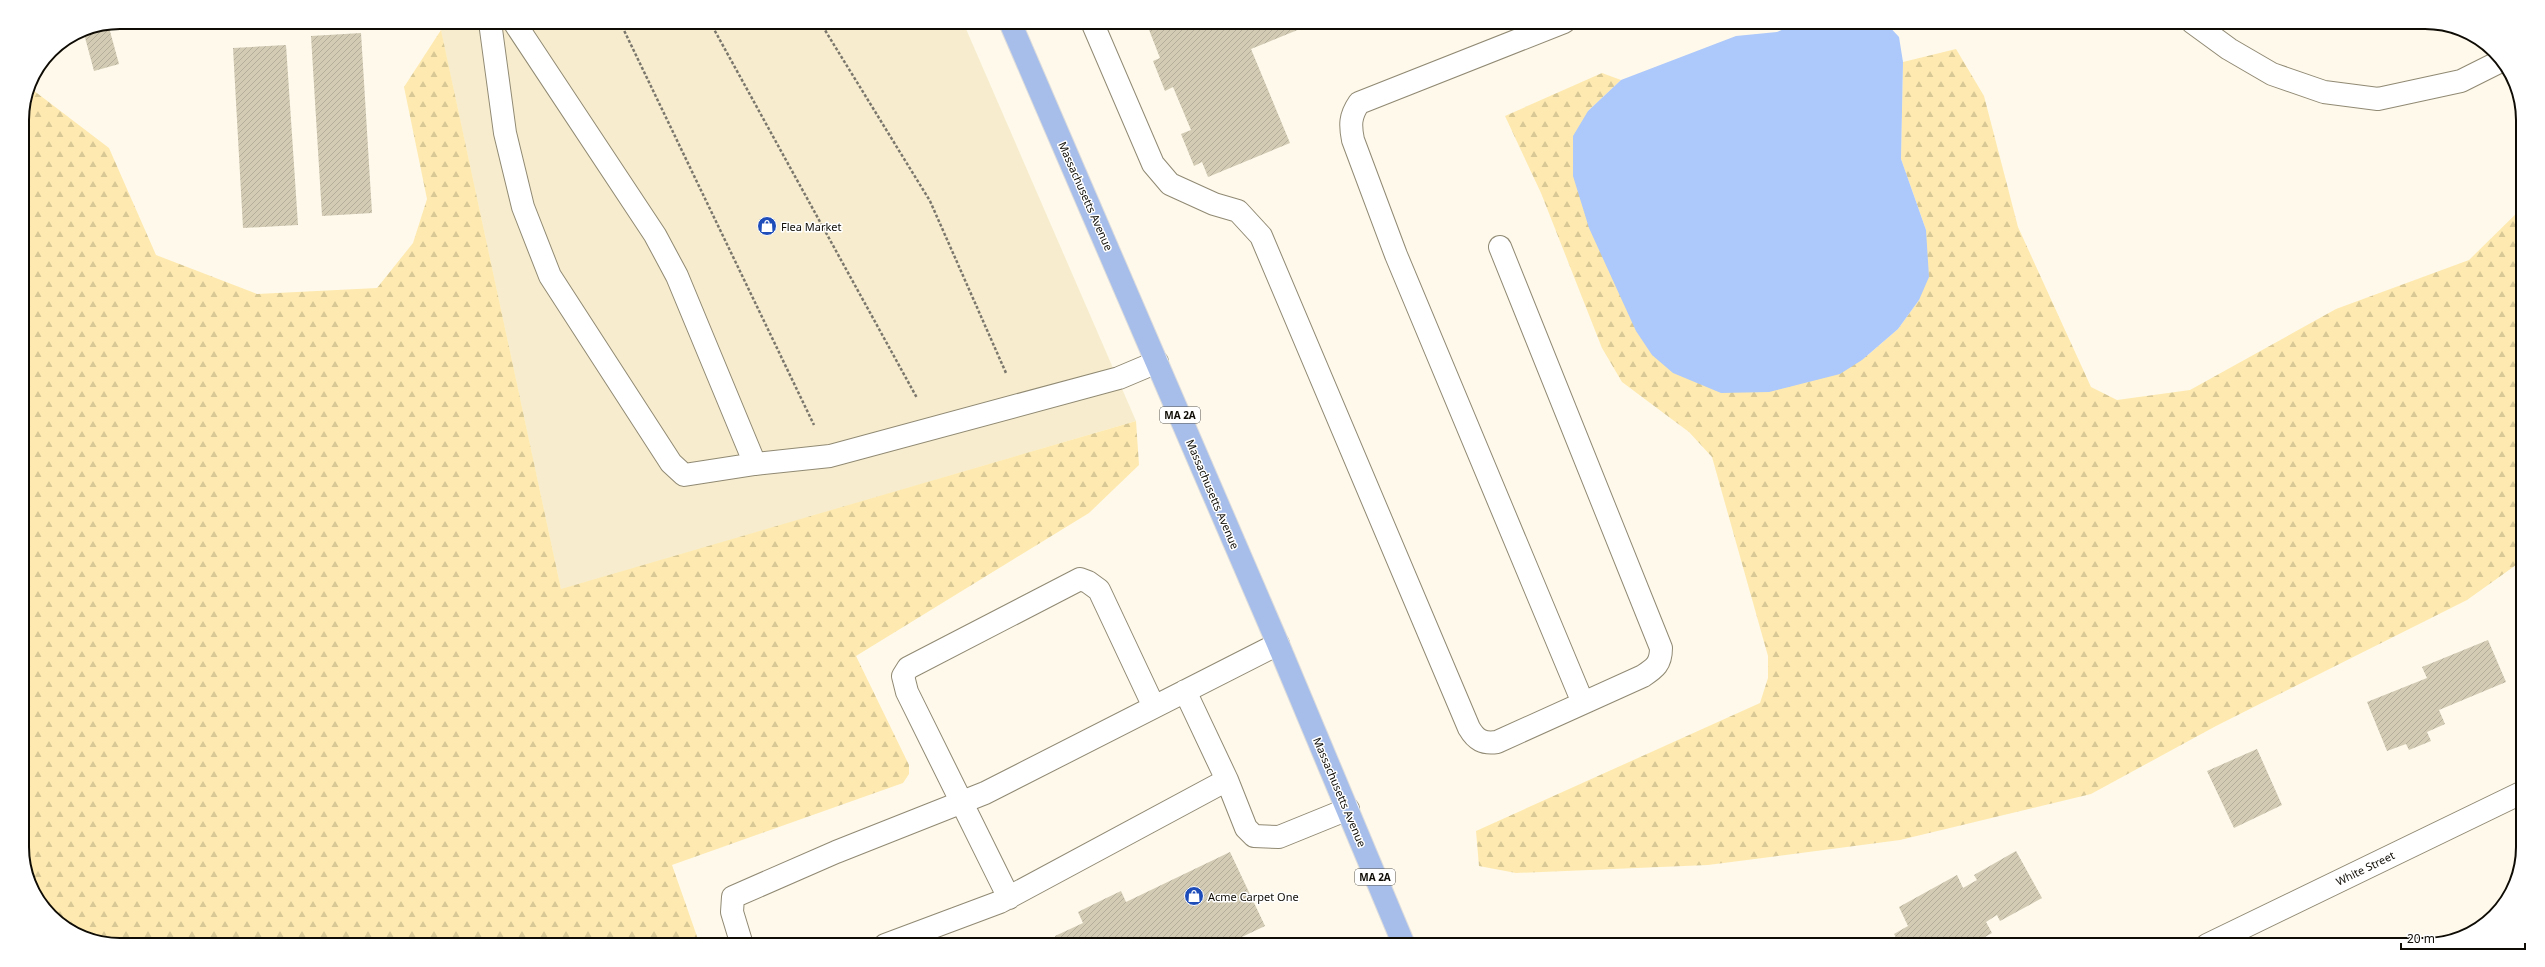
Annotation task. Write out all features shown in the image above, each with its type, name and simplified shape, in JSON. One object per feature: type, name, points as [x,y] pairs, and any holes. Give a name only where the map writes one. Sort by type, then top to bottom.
[{"type":"main road","name":"Massachusetts Avenue","points":[[1013,29],[1278,644],[1401,938]]},
{"type":"street","points":[[491,29],[505,133],[523,207],[550,276],[671,463],[684,476],[755,464],[830,456],[1119,378],[1157,362]]},
{"type":"street","points":[[519,29],[655,235],[677,276],[755,464]]},
{"type":"street","points":[[1095,29],[1153,164],[1160,176],[1170,184],[1238,212],[1261,236],[1469,728],[1475,738],[1487,743],[1497,742],[1643,676],[1655,668],[1661,660],[1661,648],[1500,247]]},
{"type":"street","points":[[1546,29],[1359,103],[1352,112],[1350,125],[1352,140],[1396,255],[1582,703]]},
{"type":"street","points":[[2202,29],[2229,49],[2272,74],[2324,92],[2378,99],[2461,82],[2496,64]]},
{"type":"street","points":[[1009,898],[903,684],[903,676],[908,668],[1080,579],[1088,582],[1099,590],[1154,707]]},
{"type":"street","points":[[740,938],[732,912],[733,897],[836,852],[962,802],[1278,644]]},
{"type":"street","points":[[1185,691],[1227,780],[1246,828],[1254,836],[1279,837],[1348,809]]},
{"type":"street","points":[[903,938],[1009,898],[1227,780]]},
{"type":"street","name":"White Street","points":[[2221,938],[2516,795]]},
{"type":"path","points":[[623,29],[830,456]]},
{"type":"path","points":[[714,29],[933,428]]},
{"type":"path","points":[[824,29],[930,201],[1020,405]]},
{"type":"shaded area","name":"Flea Market","points":[[441,29],[966,29],[1136,421],[561,590]]},
{"type":"green space","points":[[441,30],[561,589],[1136,421],[1139,465],[1089,513],[856,656],[909,765],[909,774],[903,783],[672,865],[698,938],[114,938],[85,931],[74,926],[65,919],[41,893],[32,871],[29,853],[29,120],[34,91],[109,148],[156,255],[257,294],[377,288],[413,243],[427,199],[404,87]]},
{"type":"green space","points":[[1956,49],[1984,96],[2018,227],[2091,387],[2117,400],[2190,390],[2336,309],[2469,260],[2516,214],[2516,565],[2467,600],[2216,726],[2091,794],[1900,840],[1708,865],[1516,873],[1479,866],[1476,831],[1760,703],[1768,678],[1768,656],[1712,457],[1689,432],[1622,382],[1602,348],[1541,193],[1505,116],[1602,73],[1621,80],[1588,111],[1868,355],[1898,329],[1919,300],[1926,230],[1901,159],[1903,62]]},
{"type":"water","points":[[1784,29],[1892,29],[1899,37],[1903,62],[1901,159],[1926,230],[1929,277],[1919,300],[1898,329],[1862,360],[1840,374],[1769,392],[1721,393],[1673,373],[1652,355],[1636,331],[1589,228],[1573,176],[1573,136],[1588,111],[1621,80],[1736,36],[1777,32]]},
{"type":"building","points":[[1149,29],[1300,29],[1251,49],[1290,143],[1208,177],[1202,162],[1194,166],[1181,134],[1191,130],[1173,87],[1165,91],[1153,61],[1160,58]]},
{"type":"building","points":[[110,30],[119,64],[94,71],[85,36]]},
{"type":"building","points":[[361,33],[372,213],[322,216],[311,36]]},
{"type":"building","points":[[286,45],[298,225],[243,228],[233,48]]},
{"type":"building","points":[[2488,640],[2506,682],[2439,710],[2445,724],[2427,732],[2431,741],[2409,750],[2406,744],[2387,751],[2367,702],[2427,678],[2422,667]]},
{"type":"building","points":[[2257,749],[2282,805],[2234,828],[2207,771]]},
{"type":"building","points":[[2016,851],[2042,898],[2000,921],[1997,915],[1986,922],[1992,933],[1983,938],[1896,938],[1894,934],[1908,926],[1899,907],[1957,875],[1963,888],[1977,880],[1974,875]]},
{"type":"building","name":"Acme Carpet One","points":[[1230,852],[1265,926],[1240,938],[1056,938],[1055,936],[1083,923],[1078,912],[1121,891],[1126,902]]},
{"type":"place","name":"Flea Market","points":[[767,226]]},
{"type":"place","name":"Acme Carpet One","points":[[1194,896]]}]
